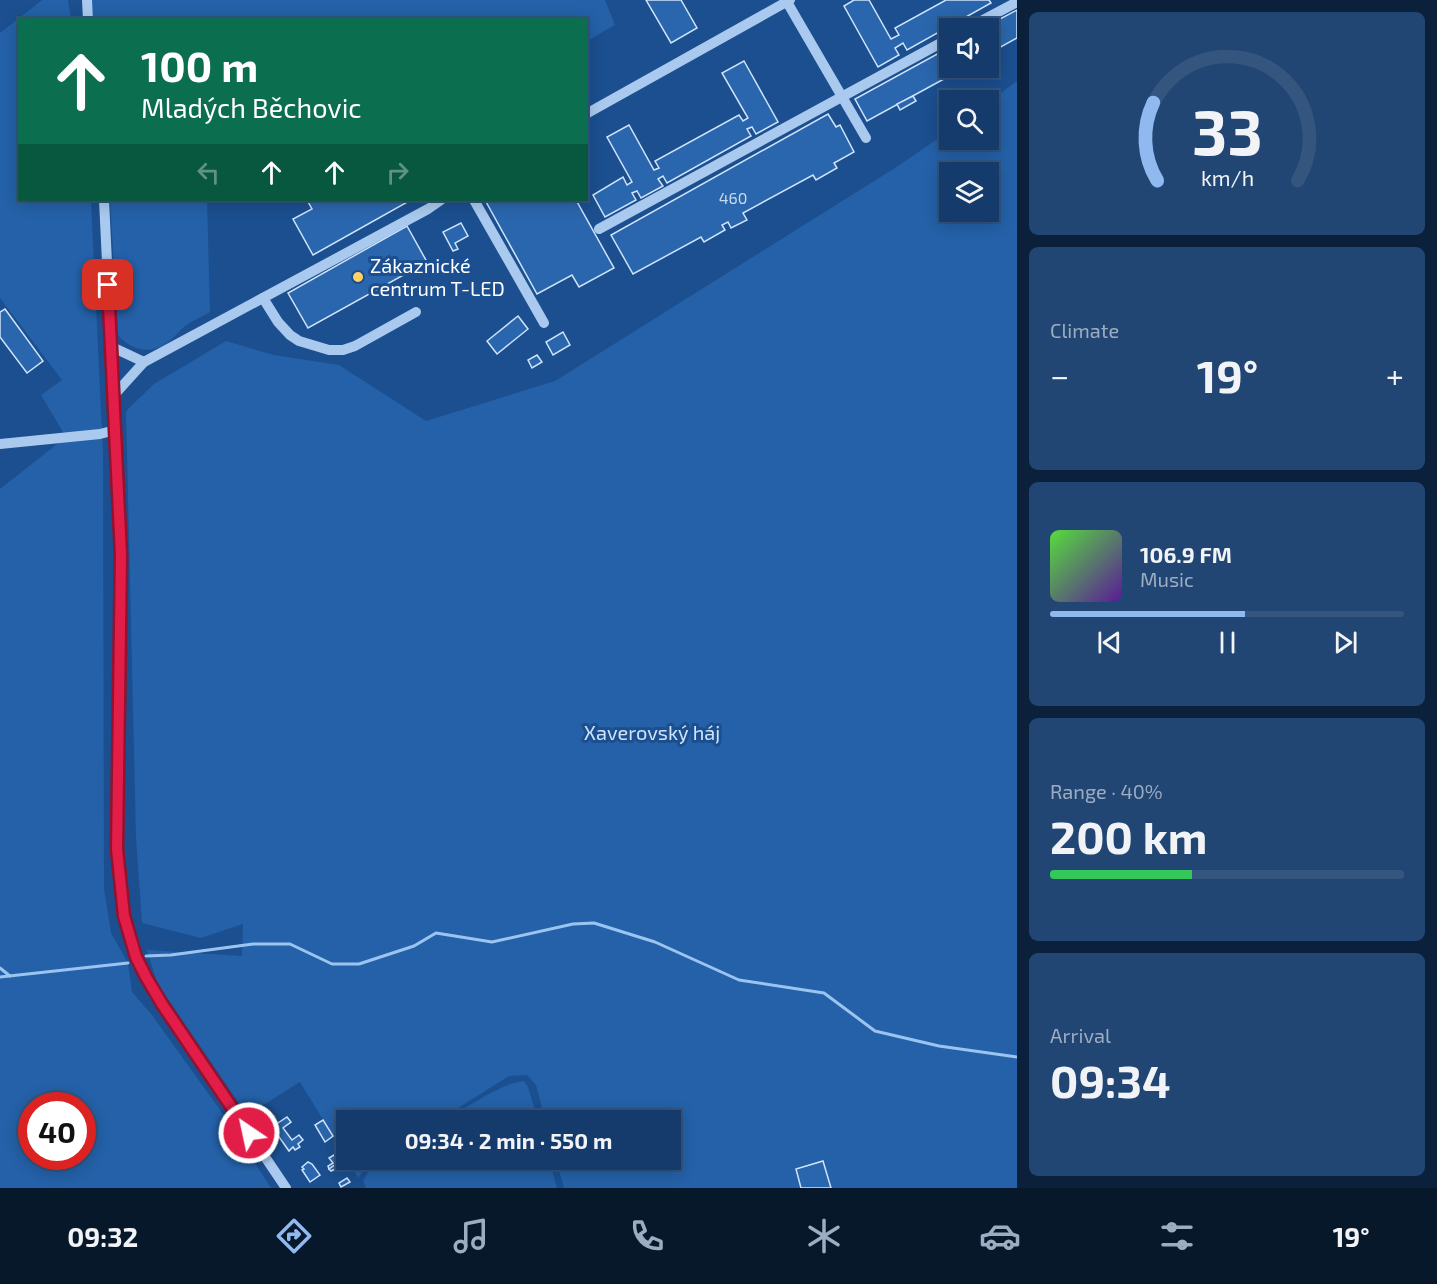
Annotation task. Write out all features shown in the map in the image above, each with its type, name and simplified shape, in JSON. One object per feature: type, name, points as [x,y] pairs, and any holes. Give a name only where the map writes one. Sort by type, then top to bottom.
[{"type":"street","points":[[87,0],[88,18]]},
{"type":"street","points":[[588,113],[789,1],[866,138]]},
{"type":"street","points":[[987,18],[1017,2]]},
{"type":"street","points":[[599,229],[939,44]]},
{"type":"street","points":[[104,201],[121,555],[117,818],[119,880],[128,933],[136,957],[156,995],[286,1188]]},
{"type":"street","points":[[115,394],[144,362],[440,201]]},
{"type":"street","points":[[475,201],[544,323]]},
{"type":"street","points":[[263,298],[278,322],[290,335],[299,341],[329,350],[343,350],[355,346],[416,312]]},
{"type":"street","points":[[112,347],[144,362]]},
{"type":"street","points":[[0,444],[100,434],[115,430]]},
{"type":"green space","points":[[42,0],[68,0],[71,18],[19,18]]},
{"type":"green space","points":[[91,0],[605,0],[615,25],[588,40],[588,18],[93,18]]},
{"type":"green space","points":[[18,19],[18,201],[91,201],[103,453],[104,888],[111,933],[128,963],[132,992],[152,1015],[228,1121],[271,1188],[0,1188],[0,489],[66,437],[41,395],[62,380],[0,298],[0,33]]},
{"type":"green space","name":"Xaverovský háj","points":[[1017,81],[1017,1188],[831,1188],[823,1161],[797,1169],[801,1188],[564,1188],[559,1170],[681,1170],[681,1110],[542,1110],[536,1085],[527,1075],[509,1076],[455,1110],[336,1110],[336,1141],[300,1082],[247,1115],[157,983],[147,950],[242,956],[243,924],[201,938],[142,923],[136,838],[126,412],[154,384],[226,341],[274,355],[339,365],[426,421],[555,381],[898,166],[939,138],[939,150],[999,150],[999,94]]},
{"type":"green space","points":[[110,201],[207,201],[210,312],[188,324],[168,342],[155,349],[135,348],[118,335]]},
{"type":"green space","points":[[524,1081],[535,1110],[462,1110],[495,1091]]},
{"type":"green space","points":[[354,1170],[364,1170],[358,1178]]},
{"type":"green space","points":[[371,1170],[552,1170],[557,1188],[366,1188],[363,1181]]},
{"type":"building","points":[[646,0],[681,0],[697,28],[671,43]]},
{"type":"building","points":[[854,0],[869,0],[891,39],[899,35],[895,28],[946,0],[989,0],[991,3],[964,18],[939,18],[939,32],[907,50],[903,43],[895,48],[899,55],[878,67],[844,6]]},
{"type":"building","points":[[1017,10],[1017,38],[999,48],[999,20]]},
{"type":"building","points":[[939,53],[939,78],[946,78],[867,121],[855,99]]},
{"type":"building","points":[[744,61],[778,122],[756,134],[752,127],[747,129],[751,136],[667,183],[663,176],[658,179],[663,186],[641,198],[637,191],[632,193],[636,200],[605,217],[593,195],[623,177],[627,185],[632,182],[607,137],[629,125],[654,170],[659,168],[655,161],[739,115],[743,121],[748,118],[722,73]]},
{"type":"building","points":[[913,96],[916,101],[900,110],[897,104]]},
{"type":"building","points":[[828,114],[836,127],[840,125],[854,152],[834,163],[837,168],[816,180],[813,175],[743,213],[747,220],[731,228],[728,222],[722,225],[725,230],[704,242],[701,237],[633,274],[611,235]]},
{"type":"building","points":[[308,201],[409,201],[313,255],[293,219],[312,209]]},
{"type":"building","points":[[486,201],[577,201],[614,268],[579,287],[572,275],[537,294]]},
{"type":"building","points":[[461,223],[468,236],[455,243],[458,249],[453,251],[443,232]]},
{"type":"building","name":"Zákaznické centrum T-LED","points":[[407,226],[427,262],[308,328],[288,293]]},
{"type":"building","points":[[5,309],[43,361],[27,373],[0,337],[0,312]]},
{"type":"building","points":[[518,316],[528,329],[497,354],[487,341]]},
{"type":"building","points":[[563,332],[570,345],[553,355],[546,342]]},
{"type":"building","points":[[537,355],[542,362],[532,368],[528,360]]},
{"type":"building","points":[[287,1117],[291,1122],[283,1128],[292,1140],[299,1135],[303,1140],[298,1144],[300,1147],[295,1150],[293,1147],[289,1151],[272,1127]]},
{"type":"building","points":[[323,1120],[333,1136],[325,1142],[315,1125]]},
{"type":"building","points":[[334,1155],[336,1157],[336,1164],[329,1169],[328,1166],[333,1163],[329,1158]]},
{"type":"building","points":[[823,1161],[831,1188],[801,1188],[796,1169]]},
{"type":"building","points":[[308,1162],[320,1175],[310,1182],[302,1170]]},
{"type":"building","points":[[336,1164],[336,1169],[331,1171],[329,1169]]},
{"type":"building","points":[[347,1178],[350,1182],[341,1187],[339,1183]]},
{"type":"waterway","points":[[146,956],[253,944],[290,944],[332,964],[359,964],[414,946],[436,933],[492,942],[573,924],[594,923],[655,942],[739,980],[824,993],[875,1031],[939,1046],[1017,1057]]},
{"type":"waterway","points":[[0,977],[128,963]]},
{"type":"waterway","points":[[0,968],[10,976]]},
{"type":"place","name":"Zákaznické centrum T-LED","points":[[358,277]]},
{"type":"route","points":[[108,285],[121,555],[117,849],[124,916],[136,957],[146,977],[249,1133]]}]
